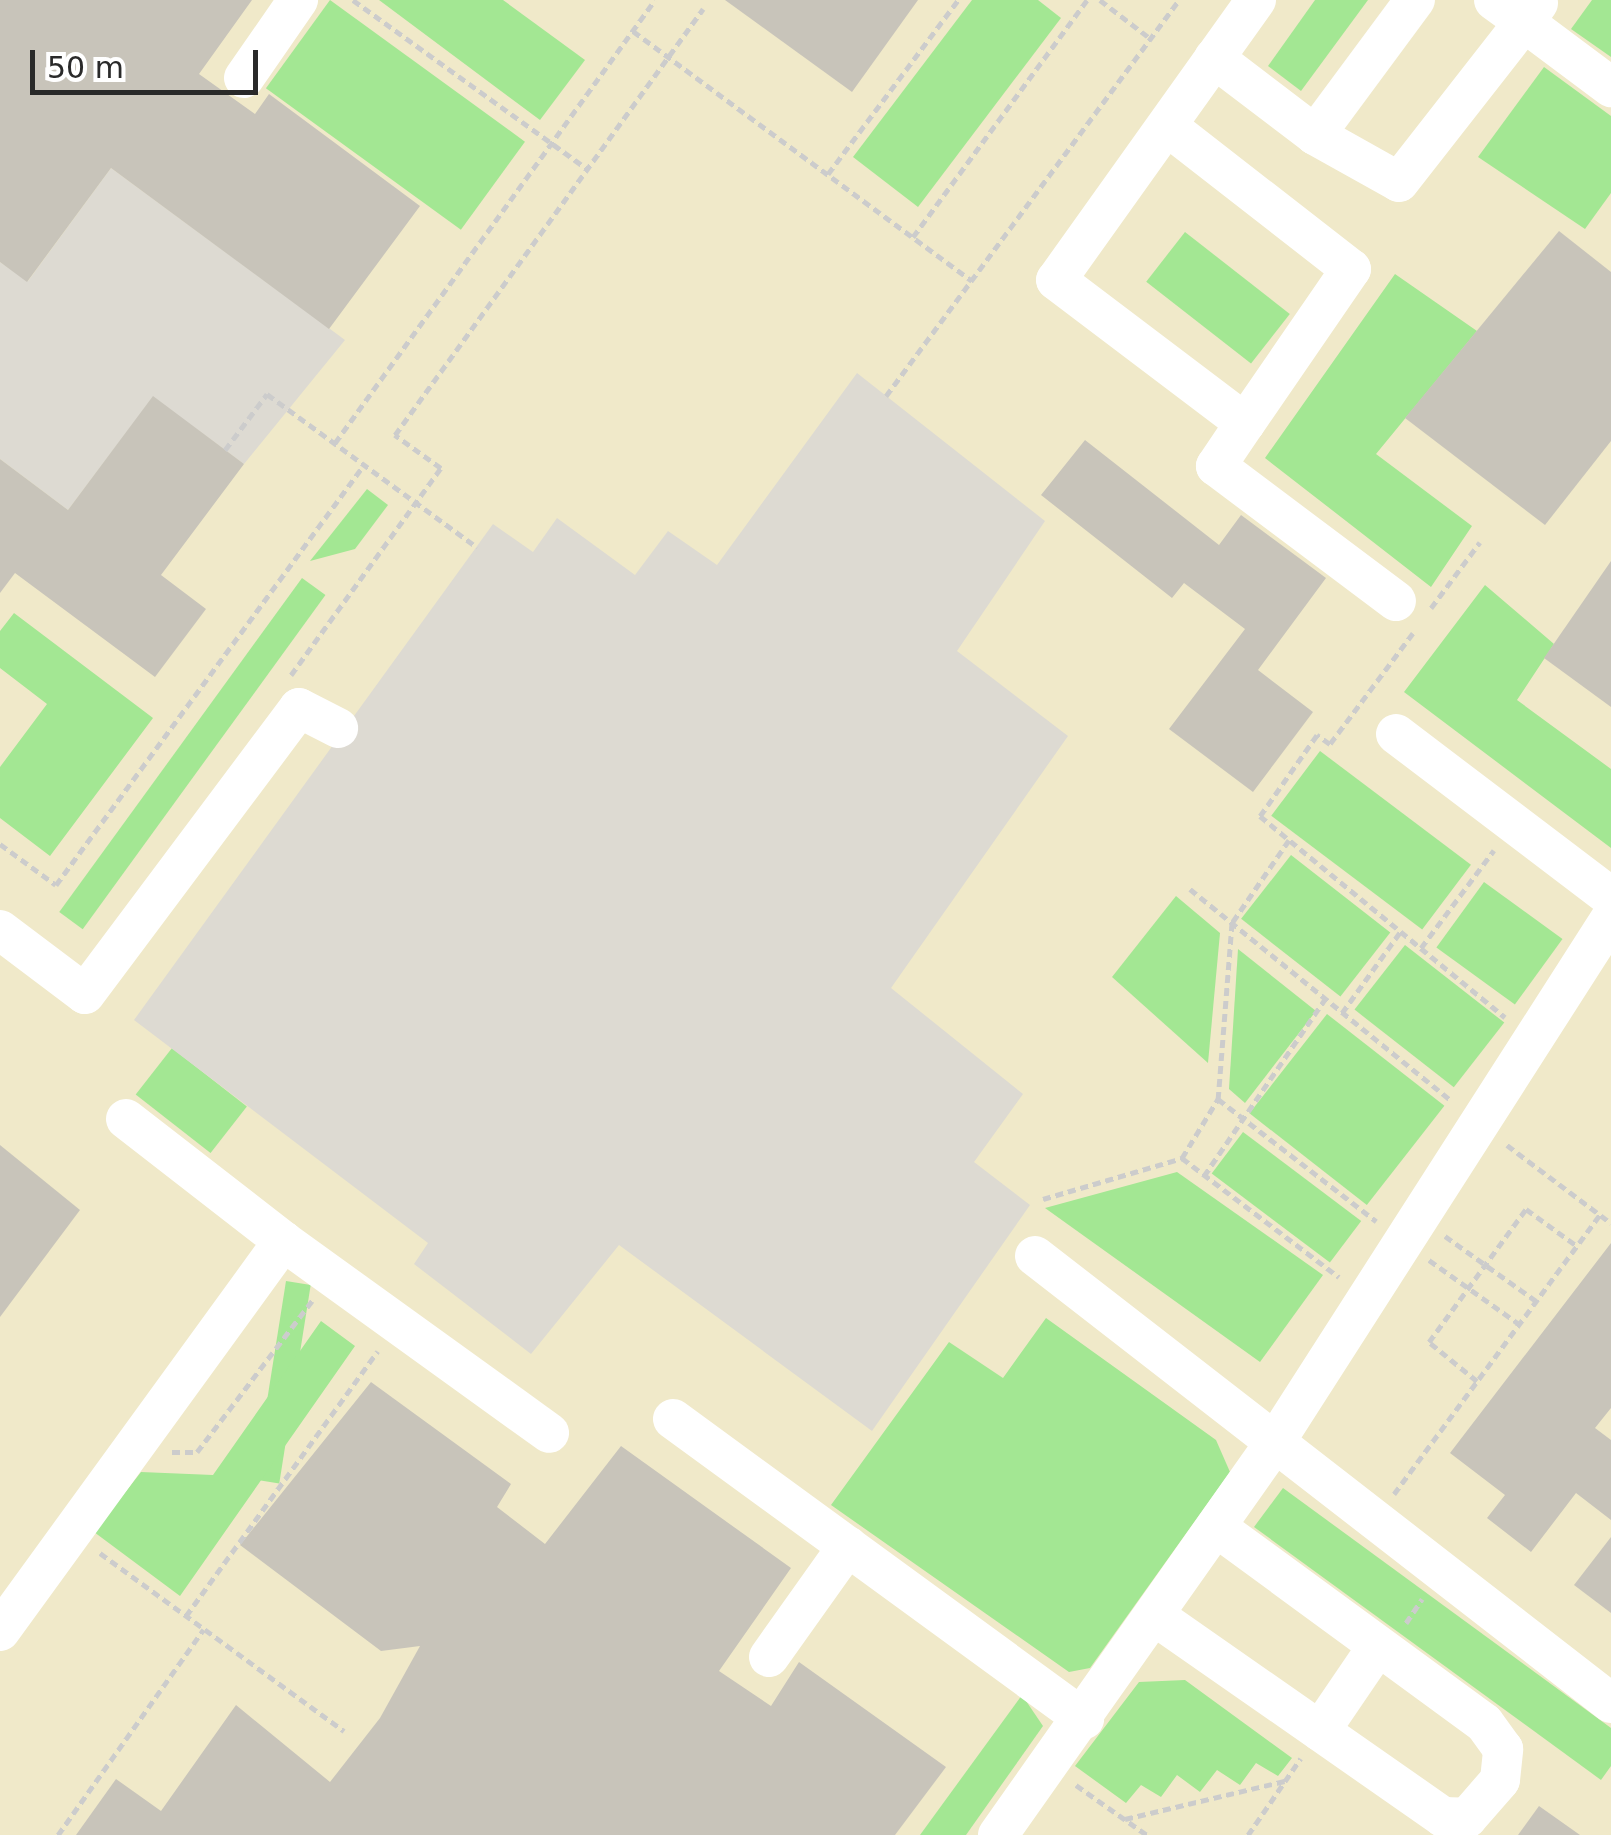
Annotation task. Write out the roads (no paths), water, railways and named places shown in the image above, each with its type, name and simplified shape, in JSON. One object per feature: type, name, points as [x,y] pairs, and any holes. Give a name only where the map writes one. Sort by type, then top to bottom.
[{"type":"lane","points":[[244,78],[298,0]]},
{"type":"lane","points":[[1245,422],[1056,280],[1256,0]]},
{"type":"lane","points":[[1315,135],[1415,0]]},
{"type":"lane","points":[[1214,58],[1315,135],[1399,182],[1520,7],[1611,87]]},
{"type":"lane","points":[[1166,126],[1351,269],[1216,466],[1396,601]]},
{"type":"lane","points":[[0,930],[85,994],[299,708],[338,728]]},
{"type":"lane","points":[[1396,734],[1611,897]]},
{"type":"lane","points":[[998,1835],[1275,1442],[1611,918]]},
{"type":"lane","points":[[126,1119],[283,1241],[549,1433]]},
{"type":"lane","points":[[0,1630],[283,1241]]},
{"type":"lane","points":[[1035,1256],[1611,1703]]},
{"type":"lane","points":[[672,1418],[1084,1718]]},
{"type":"lane","points":[[1155,1616],[1442,1817],[1466,1818],[1500,1780],[1503,1748],[1484,1723],[1216,1528]]},
{"type":"lane","points":[[769,1657],[848,1546]]},
{"type":"lane","points":[[1320,1731],[1382,1650]]}]
